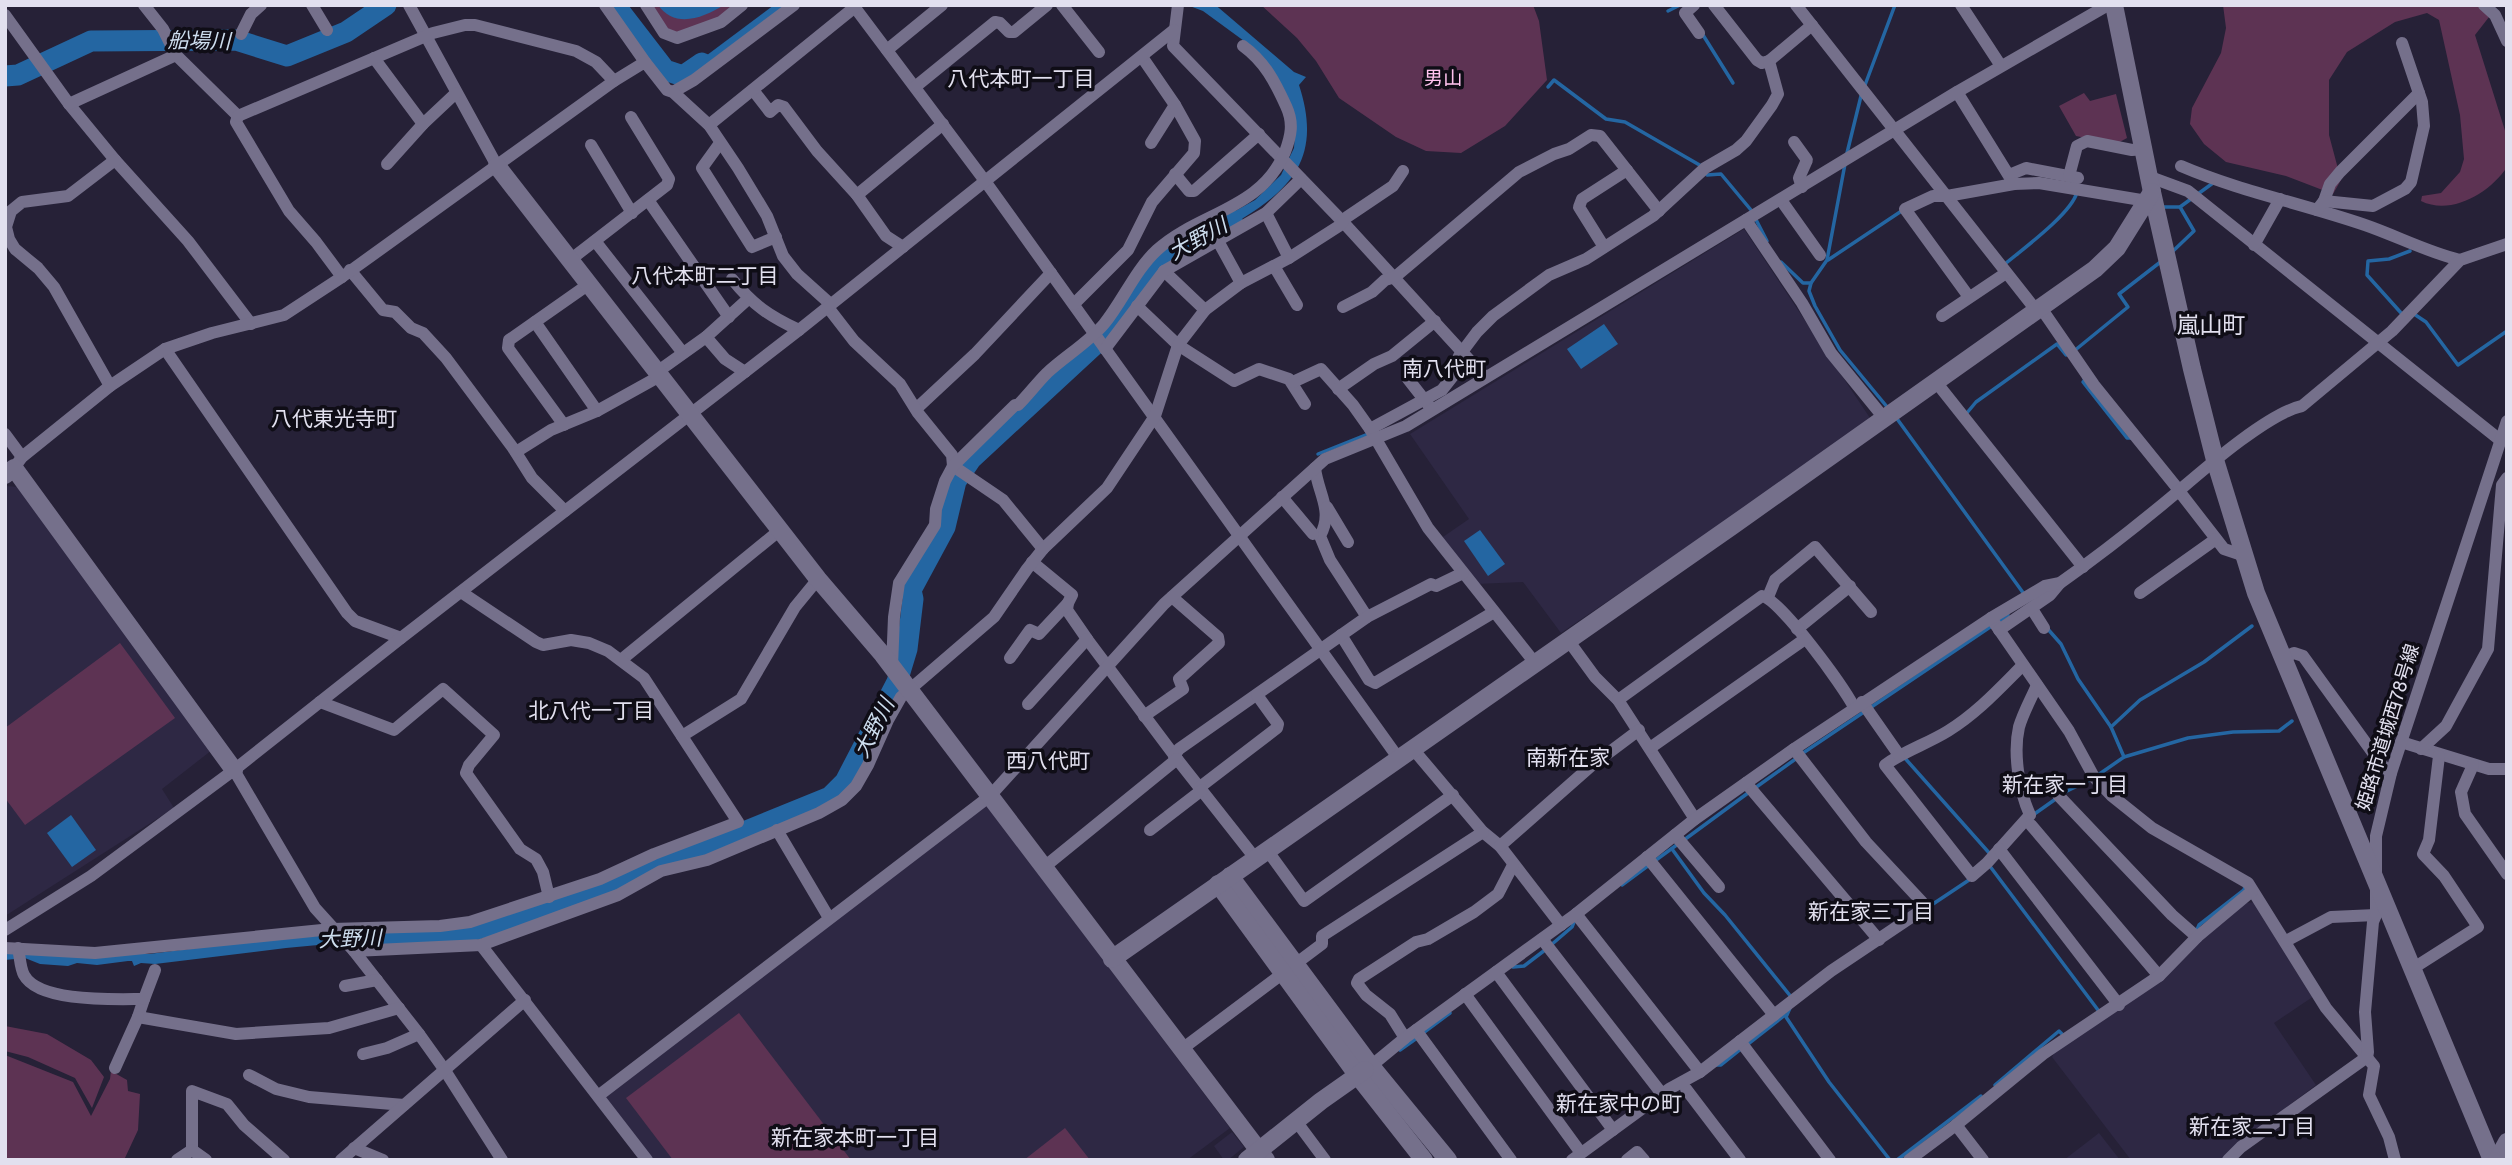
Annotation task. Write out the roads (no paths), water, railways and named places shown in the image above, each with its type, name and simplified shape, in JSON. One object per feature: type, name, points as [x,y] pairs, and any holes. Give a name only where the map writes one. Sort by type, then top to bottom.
[{"type":"street","points":[[144,5],[163,29],[176,55],[238,116]]},
{"type":"street","points":[[241,34],[251,14],[261,5]]},
{"type":"street","points":[[312,5],[327,30]]},
{"type":"street","points":[[409,5],[498,166],[818,579],[887,660],[1182,1049],[1257,1157],[1296,1121],[1410,1034],[1496,972],[1546,943],[1560,925],[1579,918],[1679,839],[1695,819],[1750,788],[1863,707],[2032,602],[2053,583],[2060,583],[2215,460],[2260,428],[2294,407],[2302,406],[2392,331],[2460,260],[2507,244]]},
{"type":"street","points":[[605,5],[667,90],[673,92],[709,125],[767,216],[783,256],[797,274],[827,301],[854,341],[900,384],[952,454],[953,466],[1003,500],[1043,550]]},
{"type":"street","points":[[646,5],[664,33],[677,38],[721,22],[742,5]]},
{"type":"street","points":[[673,92],[694,80],[794,5]]},
{"type":"street","points":[[887,50],[942,5]]},
{"type":"street","points":[[915,87],[995,22],[1009,32],[1014,32],[1047,5]]},
{"type":"street","points":[[1062,5],[1099,52]]},
{"type":"street","points":[[1178,5],[1173,46],[1395,277],[1485,377]]},
{"type":"street","points":[[1714,5],[1762,63],[1769,61],[1812,25]]},
{"type":"street","points":[[1796,5],[2006,273],[2032,305],[2041,308],[2094,385],[2224,549],[2245,556]]},
{"type":"street","points":[[1961,5],[2001,66]]},
{"type":"street","points":[[1428,405],[1485,377],[1637,288],[1957,92],[2108,5]]},
{"type":"street","points":[[2114,5],[2145,149],[2150,190],[2215,460],[2256,593],[2376,884],[2376,915],[2373,922],[2365,1012],[2368,1052],[2365,1058],[2241,1147],[2228,1160]]},
{"type":"street","points":[[2484,5],[2495,15],[2507,41]]},
{"type":"street","points":[[709,125],[854,6],[985,181],[1321,651],[1406,754],[1452,796],[1483,832],[1500,846],[1560,925]]},
{"type":"street","points":[[1690,9],[1699,33]]},
{"type":"street","points":[[5,15],[69,104],[188,241],[251,324]]},
{"type":"street","points":[[565,511],[531,478],[516,452],[446,358],[423,333],[411,328],[395,312],[383,310],[289,211],[236,122],[238,116],[374,58],[425,37],[465,25],[475,25],[576,51],[596,62],[614,81]]},
{"type":"street","points":[[5,930],[91,876],[234,770],[799,330],[1174,30]]},
{"type":"street","points":[[2181,166],[2216,181],[2280,199],[2321,205],[2373,206],[2405,189],[2411,182],[2424,126],[2422,102],[2402,43]]},
{"type":"street","points":[[887,660],[899,583],[935,525],[936,509],[953,466],[1018,405],[1046,374],[1110,316],[1156,251],[1178,234],[1236,205],[1257,191],[1276,172],[1291,132],[1288,111],[1269,72],[1243,46]]},
{"type":"street","points":[[69,104],[176,55]]},
{"type":"street","points":[[1074,304],[1128,250],[1148,209],[1194,153],[1195,141],[1175,105],[1142,57]]},
{"type":"street","points":[[374,58],[423,124]]},
{"type":"street","points":[[598,1096],[990,796],[1106,666],[1172,597],[1239,535],[1325,459],[1372,434],[1406,426],[1447,384],[1477,332],[1493,316],[1549,275],[1586,259],[1659,211],[1704,169],[1736,150],[1746,141],[1775,100],[1777,89],[1769,61]]},
{"type":"street","points":[[14,467],[110,386],[165,349],[212,333],[284,316],[614,81],[645,62]]},
{"type":"street","points":[[753,90],[770,111],[779,105],[784,107],[886,236],[903,247]]},
{"type":"street","points":[[1957,92],[2012,179]]},
{"type":"street","points":[[387,164],[456,93]]},
{"type":"street","points":[[2321,205],[2330,184],[2340,172],[2419,93]]},
{"type":"street","points":[[1151,143],[1175,105]]},
{"type":"street","points":[[570,260],[667,185],[669,179],[631,117]]},
{"type":"street","points":[[856,195],[943,124]]},
{"type":"street","points":[[1175,174],[1189,191],[1194,191],[1259,134]]},
{"type":"street","points":[[1343,307],[1372,292],[1385,280],[1395,277],[1519,172],[1569,149],[1591,135],[1600,136],[1659,211]]},
{"type":"street","points":[[2012,179],[2026,168],[2074,177],[2077,146],[2087,141],[2132,150],[2145,149]]},
{"type":"street","points":[[1794,142],[1807,160],[1799,178],[1802,187]]},
{"type":"street","points":[[720,143],[702,168],[752,247],[776,237]]},
{"type":"street","points":[[590,145],[632,213]]},
{"type":"street","points":[[110,386],[54,287],[38,268],[15,249],[6,227],[11,211],[22,202],[68,196],[115,160]]},
{"type":"street","points":[[1604,247],[1579,207],[1582,199],[1627,170]]},
{"type":"street","points":[[352,950],[481,945],[618,894],[661,871],[708,860],[819,813],[842,800],[868,765],[888,720],[908,688],[994,617],[1032,562],[1107,488],[1155,416],[1178,345],[1205,310],[1241,283],[1289,258],[1343,222],[1393,186],[1403,172]]},
{"type":"street","points":[[1105,349],[1164,271],[1266,213],[1301,179]]},
{"type":"street","points":[[1969,298],[1905,209],[1933,196],[1947,196],[2012,179],[2039,183],[2189,191],[2500,440]]},
{"type":"street","points":[[1112,958],[2095,269],[2117,248],[2150,190]]},
{"type":"street","points":[[2254,245],[2280,199]]},
{"type":"street","points":[[648,200],[729,317]]},
{"type":"street","points":[[1781,200],[1821,255]]},
{"type":"street","points":[[2321,205],[2460,260]]},
{"type":"street","points":[[1266,213],[1289,258]]},
{"type":"street","points":[[1752,217],[1832,353],[1889,415]]},
{"type":"street","points":[[595,241],[683,353]]},
{"type":"street","points":[[1218,241],[1241,283]]},
{"type":"street","points":[[1274,266],[1297,305]]},
{"type":"street","points":[[1164,271],[1205,310]]},
{"type":"street","points":[[916,409],[975,354],[1051,273]]},
{"type":"street","points":[[1942,316],[2006,273]]},
{"type":"street","points":[[732,279],[748,299],[765,312],[799,330]]},
{"type":"street","points":[[565,425],[508,348],[509,340],[589,285]]},
{"type":"street","points":[[516,452],[551,430],[597,411],[658,374],[706,337],[748,299]]},
{"type":"street","points":[[1137,306],[1178,345],[1234,381],[1259,369],[1293,382],[1305,404]]},
{"type":"street","points":[[1338,389],[1374,364],[1392,356],[1435,321]]},
{"type":"street","points":[[535,323],[597,411]]},
{"type":"street","points":[[706,337],[724,359],[744,372]]},
{"type":"street","points":[[165,349],[347,613],[355,621],[401,638]]},
{"type":"street","points":[[1293,382],[1321,369],[1353,405],[1427,528],[1535,663]]},
{"type":"street","points":[[1408,379],[1428,405]]},
{"type":"street","points":[[1936,382],[2083,567]]},
{"type":"street","name":"姫路市道城西78号線","points":[[2497,1160],[2376,884],[2377,830],[2391,773],[2507,421]]},
{"type":"street","points":[[5,434],[14,467],[234,770],[315,908],[419,1034],[502,1160]]},
{"type":"street","points":[[1315,468],[1317,485],[1348,542]]},
{"type":"street","points":[[2421,750],[2446,726],[2488,649],[2505,483],[2487,483]]},
{"type":"street","points":[[1282,497],[1313,534]]},
{"type":"street","points":[[1327,507],[1324,529],[1320,536],[1330,560],[1367,617]]},
{"type":"street","points":[[621,660],[780,530]]},
{"type":"street","points":[[2140,593],[2216,539]]},
{"type":"street","points":[[1768,597],[1775,580],[1815,547],[1871,612]]},
{"type":"street","points":[[1010,658],[1030,631],[1039,634],[1068,603],[1072,595],[1032,562]]},
{"type":"street","points":[[1043,868],[1176,758],[1180,749],[1341,635],[1421,587],[1431,584],[1436,586],[1463,573]]},
{"type":"street","points":[[682,736],[741,699],[795,607],[818,579]]},
{"type":"street","points":[[1650,748],[1801,634],[1850,586]]},
{"type":"street","points":[[12,948],[95,953],[332,929],[460,923],[600,879],[654,854],[738,822],[644,678],[608,651],[589,643],[571,640],[543,645],[536,642],[461,592]]},
{"type":"street","points":[[1618,700],[1762,596],[1768,597],[1863,707],[1899,755]]},
{"type":"street","points":[[1144,716],[1183,689],[1179,679],[1219,643],[1218,637],[1172,597]]},
{"type":"street","points":[[2032,602],[2044,628]]},
{"type":"street","points":[[1068,603],[1067,610],[1087,639],[1176,758],[1304,901],[1452,796]]},
{"type":"street","points":[[1341,635],[1369,680],[1375,683],[1494,612]]},
{"type":"street","points":[[1995,624],[2068,731],[2095,777],[2112,796],[2152,828],[2248,883],[2326,1008],[2374,1066],[2369,1095],[2389,1137],[2395,1160]]},
{"type":"street","points":[[1028,704],[1087,639]]},
{"type":"street","points":[[1568,640],[1618,700],[1695,819]]},
{"type":"street","points":[[2283,658],[2294,653],[2303,656],[2381,764],[2391,773]]},
{"type":"street","points":[[2022,666],[1977,711],[1944,733],[1899,755],[1885,765],[1972,876],[1997,853],[2030,815],[2019,782],[2018,736],[2020,724],[2037,685]]},
{"type":"street","points":[[320,702],[394,730],[443,689],[494,735],[469,765],[466,773],[520,849],[536,859],[543,872],[549,897]]},
{"type":"street","points":[[1150,830],[1277,728],[1278,724],[1257,695]]},
{"type":"street","points":[[1500,846],[1591,766],[1639,730]]},
{"type":"street","points":[[2401,743],[2489,769],[2507,769]]},
{"type":"street","points":[[1579,1157],[1743,1045],[1777,1013],[1831,971],[1922,910],[1922,902],[1866,842],[1797,753]]},
{"type":"street","points":[[2412,969],[2478,928],[2444,876],[2423,854],[2429,840],[2439,756]]},
{"type":"street","points":[[2473,765],[2461,792],[2465,814],[2507,874]]},
{"type":"street","points":[[1750,788],[1879,940]]},
{"type":"street","points":[[2058,795],[2172,915],[2197,937]]},
{"type":"street","points":[[2031,825],[2159,976]]},
{"type":"street","points":[[777,830],[829,918]]},
{"type":"street","points":[[1182,1049],[1322,944],[1322,936],[1483,832]]},
{"type":"street","points":[[1679,839],[1719,887]]},
{"type":"street","points":[[1997,853],[2119,1005]]},
{"type":"street","points":[[1649,861],[1777,1013]]},
{"type":"street","points":[[1511,1160],[1410,1034],[1366,995],[1357,983],[1359,979],[1416,942],[1428,939],[1474,912],[1498,894],[1513,864]]},
{"type":"street","points":[[1224,880],[1364,1071],[1424,1160]]},
{"type":"street","points":[[1909,1160],[2043,1054],[2159,976],[2197,937],[2252,891]]},
{"type":"street","points":[[2286,941],[2331,917],[2376,915]]},
{"type":"street","points":[[1579,918],[1700,1072]]},
{"type":"street","points":[[1546,943],[1662,1094]]},
{"type":"street","points":[[481,945],[647,1160]]},
{"type":"street","points":[[12,948],[24,976],[42,990],[91,1000],[144,999]]},
{"type":"street","points":[[115,1068],[155,970]]},
{"type":"street","points":[[1496,972],[1613,1130]]},
{"type":"street","points":[[345,986],[377,980]]},
{"type":"street","points":[[1465,994],[1577,1149],[1579,1157]]},
{"type":"street","points":[[341,1160],[525,1000]]},
{"type":"street","points":[[138,1017],[236,1034],[329,1028],[399,1008]]},
{"type":"street","points":[[363,1054],[387,1048],[419,1034]]},
{"type":"street","points":[[1743,1045],[1830,1160]]},
{"type":"street","points":[[1364,1071],[1448,1160]]},
{"type":"street","points":[[249,1074],[276,1089],[309,1097],[404,1105]]},
{"type":"street","points":[[1579,1157],[1662,1094],[1686,1085]]},
{"type":"street","points":[[1686,1085],[1740,1160]]},
{"type":"street","points":[[192,1150],[192,1091],[227,1104],[244,1125],[284,1160]]},
{"type":"street","points":[[1296,1121],[1325,1160]]},
{"type":"street","points":[[1956,1125],[1983,1160]]},
{"type":"street","points":[[2497,1160],[2507,1142]]},
{"type":"street","points":[[354,1148],[383,1160]]},
{"type":"street","points":[[177,1160],[192,1150]]},
{"type":"street","points":[[192,1150],[206,1160]]},
{"type":"street","points":[[1627,1160],[1637,1152],[1644,1160]]},
{"type":"street","points":[[2497,1160],[2507,1156]]},
{"type":"water","points":[[658,5],[724,5],[698,17],[681,19],[673,17]]},
{"type":"water","points":[[774,5],[787,5],[687,78],[671,82]]},
{"type":"water","points":[[1187,5],[1215,5],[1294,72],[1306,77],[1299,85],[1306,114],[1306,139],[1301,160],[1291,178],[1257,209],[1212,236],[1203,229],[1255,200],[1281,175],[1294,148],[1295,133],[1255,49],[1203,11]]},
{"type":"water","points":[[1604,324],[1618,344],[1581,369],[1567,349]]},
{"type":"water","points":[[1480,530],[1505,564],[1488,576],[1464,541]]},
{"type":"water","points":[[71,815],[96,850],[72,867],[47,833]]},
{"type":"water","points":[[367,933],[369,946],[318,945],[155,964],[141,963],[134,966],[132,961],[97,965],[77,963],[68,966],[40,964],[25,958],[5,960],[5,954],[149,954],[267,939]]},
{"type":"waterway","name":"船場川","points":[[5,76],[18,75],[91,41],[236,40],[287,56],[346,32],[386,5]]},
{"type":"waterway","name":"船場川","points":[[615,5],[665,70],[683,76],[702,63]]},
{"type":"waterway","points":[[1668,11],[1680,5]]},
{"type":"waterway","points":[[1865,85],[1895,5]]},
{"type":"waterway","points":[[1703,35],[1733,83]]},
{"type":"waterway","points":[[1548,87],[1554,80],[1606,119],[1625,122],[1703,167]]},
{"type":"waterway","points":[[1847,153],[1861,96]]},
{"type":"waterway","points":[[1845,164],[1827,260],[1811,283],[1809,291],[1840,350],[1888,408]]},
{"type":"waterway","points":[[1707,175],[1721,174],[1751,210],[1767,241]]},
{"type":"waterway","points":[[2162,207],[2180,207],[2213,183]]},
{"type":"waterway","points":[[2005,264],[2057,220],[2077,192]]},
{"type":"waterway","points":[[2171,253],[2194,231],[2180,207]]},
{"type":"waterway","points":[[1828,260],[1903,210]]},
{"type":"waterway","name":"大野川","points":[[342,939],[388,940],[451,936],[569,904],[660,862],[830,797],[845,782],[897,682],[907,649],[913,599],[911,590],[945,527],[956,481],[971,459],[1103,337],[1156,264],[1172,251],[1232,220]]},
{"type":"waterway","points":[[2402,314],[2367,275],[2368,261],[2389,259],[2410,251]]},
{"type":"waterway","points":[[2074,351],[2128,307],[2119,294],[2163,260]]},
{"type":"waterway","points":[[1781,262],[1803,283],[1811,283]]},
{"type":"waterway","points":[[2414,314],[2426,322],[2458,365],[2507,331]]},
{"type":"waterway","points":[[1966,414],[1976,402],[2057,344],[2066,355]]},
{"type":"waterway","points":[[2084,378],[2083,382],[2127,438],[2132,438]]},
{"type":"waterway","points":[[1895,416],[2024,594]]},
{"type":"waterway","points":[[1318,454],[1368,434]]},
{"type":"waterway","points":[[1803,753],[2008,615]]},
{"type":"waterway","points":[[2111,727],[2140,700],[2204,662],[2252,626]]},
{"type":"waterway","points":[[2046,627],[2061,644],[2078,679],[2111,727],[2124,757]]},
{"type":"waterway","points":[[2098,775],[2124,757],[2188,738],[2233,732],[2279,731],[2292,721]]},
{"type":"waterway","points":[[1903,756],[1991,855]]},
{"type":"waterway","points":[[1755,788],[1797,758]]},
{"type":"waterway","points":[[2033,815],[2067,791],[2092,779]]},
{"type":"waterway","points":[[1684,840],[1748,793]]},
{"type":"waterway","points":[[1656,860],[1678,844]]},
{"type":"waterway","points":[[1672,849],[1704,893],[1792,998]]},
{"type":"waterway","points":[[1622,885],[1649,865]]},
{"type":"waterway","points":[[1989,865],[2098,1010]]},
{"type":"waterway","points":[[1930,906],[1972,878]]},
{"type":"waterway","points":[[2196,932],[2199,925],[2244,890],[2245,886]]},
{"type":"waterway","points":[[1551,945],[1572,927],[1574,922]]},
{"type":"waterway","points":[[1513,967],[1524,966],[1545,950]]},
{"type":"waterway","points":[[1790,1008],[1786,1017],[1829,1082],[1890,1160]]},
{"type":"waterway","points":[[1423,1033],[1450,1013]]},
{"type":"waterway","points":[[1747,1045],[1785,1015]]},
{"type":"waterway","points":[[1995,1085],[2059,1031],[2063,1035]]},
{"type":"waterway","points":[[1400,1050],[1417,1038]]},
{"type":"waterway","points":[[1715,1065],[1721,1065],[1741,1049]]},
{"type":"waterway","points":[[1897,1160],[1981,1096]]},
{"type":"district","name":"八代本町一丁目","points":[[1021,79]]},
{"type":"district","name":"八代本町二丁目","points":[[705,276]]},
{"type":"district","name":"嵐山町","points":[[2211,325]]},
{"type":"district","name":"南八代町","points":[[1444,369]]},
{"type":"district","name":"八代東光寺町","points":[[334,419]]},
{"type":"district","name":"北八代一丁目","points":[[591,711]]},
{"type":"district","name":"南新在家","points":[[1568,758]]},
{"type":"district","name":"西八代町","points":[[1048,761]]},
{"type":"district","name":"新在家一丁目","points":[[2065,785]]},
{"type":"district","name":"新在家三丁目","points":[[1871,912]]},
{"type":"district","name":"新在家中の町","points":[[1619,1104]]},
{"type":"district","name":"新在家二丁目","points":[[2252,1127]]},
{"type":"district","name":"新在家本町一丁目","points":[[855,1138]]},
{"type":"park label","name":"男山","points":[[1443,78]]}]
